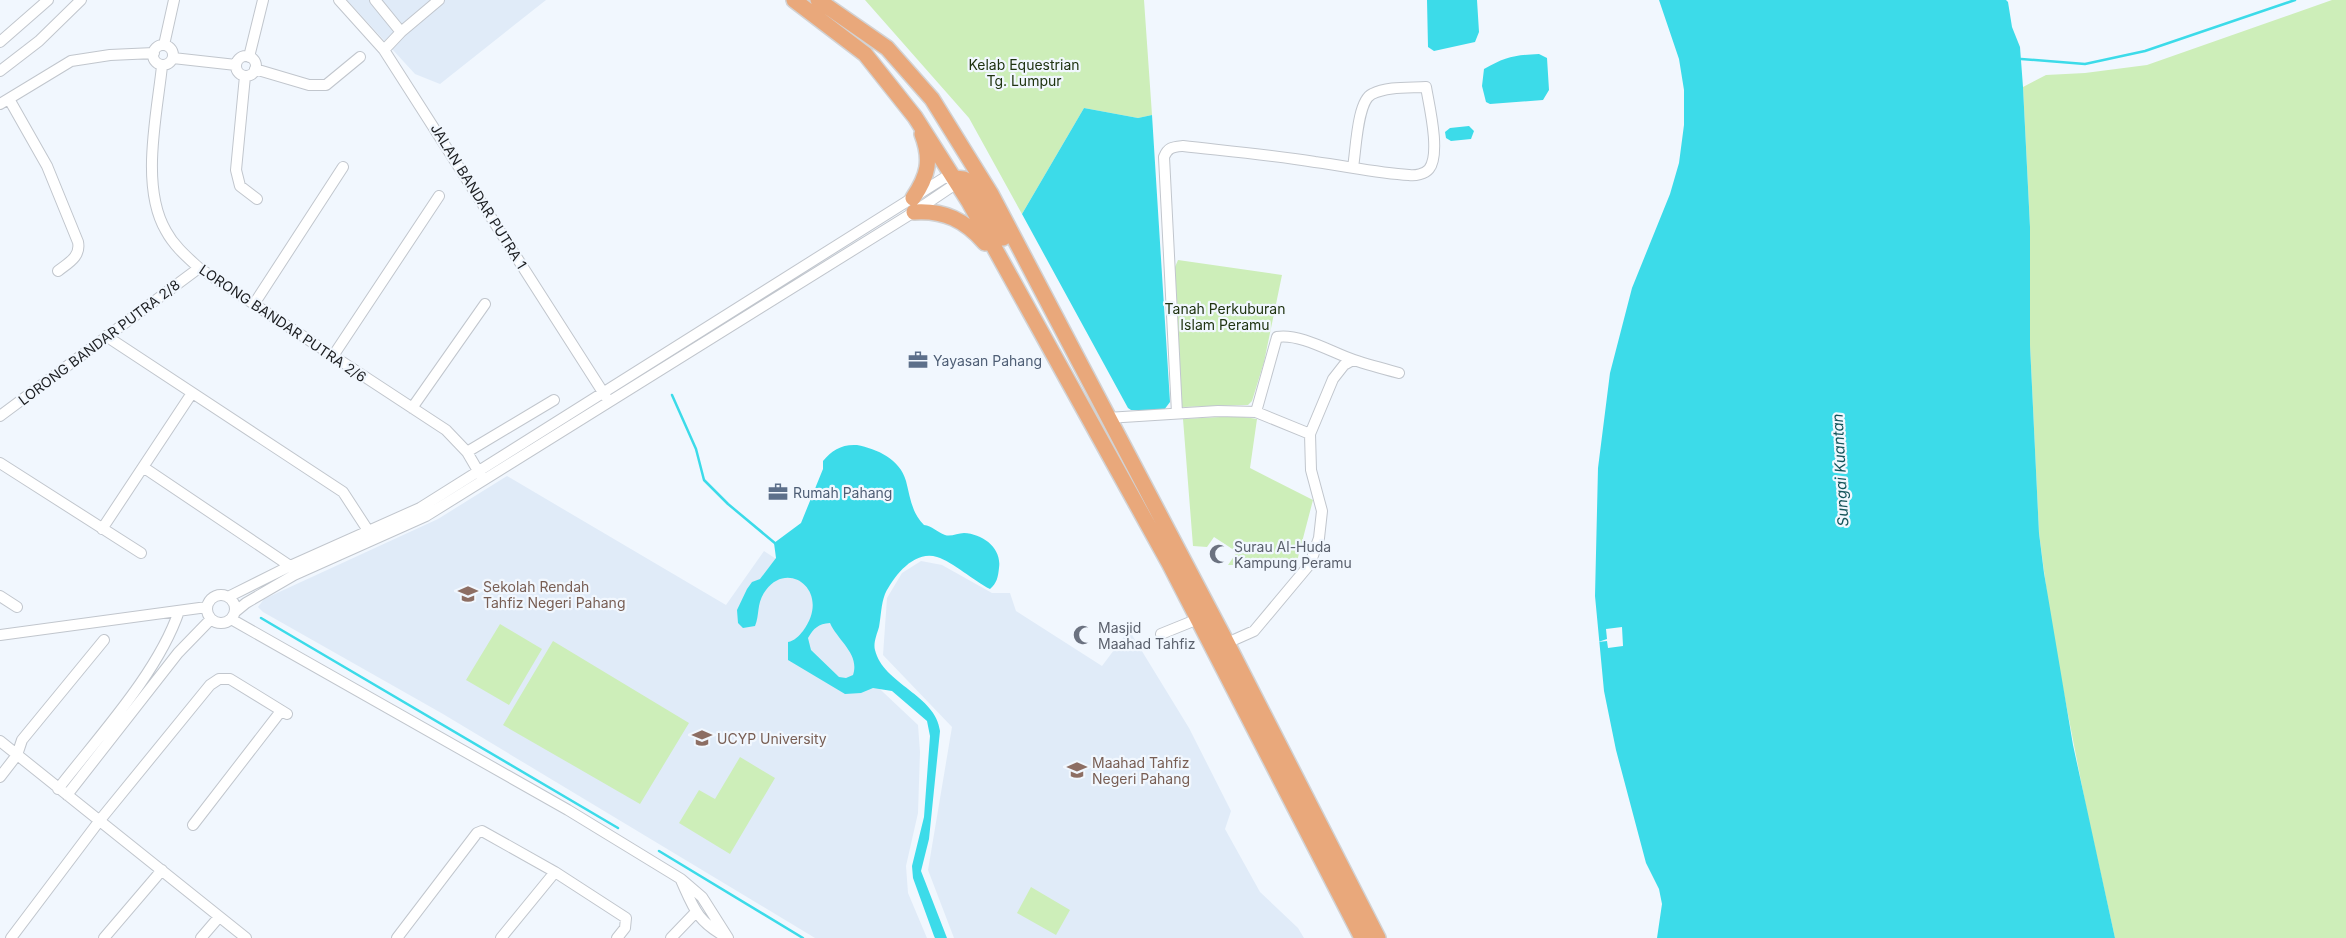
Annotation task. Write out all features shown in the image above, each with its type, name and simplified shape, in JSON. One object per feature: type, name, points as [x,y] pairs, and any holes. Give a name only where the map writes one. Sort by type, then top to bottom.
[{"type":"highway","points":[[794,0],[865,54],[915,117],[955,178],[1170,563],[1362,938]]},
{"type":"highway","points":[[818,0],[887,48],[932,99],[991,194],[1107,418],[1227,643],[1378,938]]},
{"type":"highway","points":[[873,39],[880,55],[924,105],[956,154],[958,166],[955,178]]},
{"type":"highway","points":[[915,117],[924,140],[928,160],[924,182],[913,205],[927,211],[958,219],[972,229],[1005,267]]},
{"type":"highway","points":[[955,178],[964,179],[973,185],[1028,283],[1042,292]]},
{"type":"street","points":[[0,42],[48,0]]},
{"type":"street","points":[[0,71],[39,41],[81,0]]},
{"type":"street","points":[[164,45],[174,0]]},
{"type":"street","points":[[249,57],[263,0]]},
{"type":"street","name":"JALAN BANDAR PUTRA 1","points":[[339,0],[384,50],[434,125],[606,396]]},
{"type":"street","points":[[375,0],[401,32]]},
{"type":"street","points":[[384,50],[401,32],[440,0]]},
{"type":"street","points":[[164,45],[172,49],[173,58],[168,64],[162,66],[154,60],[154,53],[158,47],[164,45]]},
{"type":"street","points":[[58,271],[76,256],[80,249],[78,242],[47,166],[4,102],[71,61],[110,55],[154,53]]},
{"type":"street","points":[[249,57],[254,60],[255,69],[251,74],[245,76],[239,73],[236,65],[239,59],[249,57]]},
{"type":"street","points":[[255,69],[309,85],[326,85],[360,57]]},
{"type":"street","points":[[173,58],[236,65]]},
{"type":"street","name":"LORONG BANDAR PUTRA 2/6","points":[[162,66],[152,173],[156,204],[165,230],[179,249],[199,268],[446,430],[468,452],[480,476]]},
{"type":"street","points":[[245,76],[236,170],[240,186],[257,199]]},
{"type":"street","points":[[1177,413],[1164,157],[1167,151],[1172,147],[1183,146],[1410,176],[1429,170],[1433,160],[1434,147],[1426,87],[1389,90],[1372,94],[1365,99],[1361,112],[1353,167]]},
{"type":"street","points":[[254,304],[342,168]]},
{"type":"street","points":[[207,607],[211,619],[218,623],[233,616],[246,603],[294,575],[426,516],[480,476],[606,396],[913,205],[951,187],[955,178]]},
{"type":"street","points":[[333,356],[439,196]]},
{"type":"street","name":"LORONG BANDAR PUTRA 2/8","points":[[0,416],[199,268]]},
{"type":"street","points":[[412,408],[485,304]]},
{"type":"street","points":[[106,336],[343,492],[374,540]]},
{"type":"street","points":[[1256,412],[1277,337],[1295,338],[1353,360],[1399,373]]},
{"type":"street","points":[[1227,643],[1248,635],[1262,623],[1310,564],[1319,538],[1322,511],[1311,470],[1310,434],[1333,379],[1344,365],[1353,360]]},
{"type":"street","points":[[102,529],[192,393]]},
{"type":"street","points":[[468,452],[554,400]]},
{"type":"street","points":[[1107,418],[1218,411],[1256,412],[1310,434]]},
{"type":"street","points":[[0,463],[140,553]]},
{"type":"street","points":[[143,467],[290,566]]},
{"type":"street","points":[[0,635],[207,607],[215,596],[228,597],[290,566],[420,508],[480,476]]},
{"type":"street","points":[[0,596],[17,607]]},
{"type":"street","points":[[228,597],[234,604],[233,616]]},
{"type":"street","points":[[58,789],[152,667],[173,630],[179,611]]},
{"type":"street","points":[[233,616],[568,810],[681,879],[702,897],[728,938]]},
{"type":"street","points":[[67,795],[178,653],[211,619]]},
{"type":"street","points":[[1161,634],[1198,619]]},
{"type":"street","points":[[0,777],[17,756],[22,740],[104,640]]},
{"type":"street","points":[[10,938],[100,820],[210,685],[219,679],[230,679],[284,712],[193,825]]},
{"type":"street","points":[[0,741],[246,938]]},
{"type":"street","points":[[397,938],[477,833],[482,831],[556,872],[626,918],[625,928],[617,938]]},
{"type":"street","points":[[104,938],[162,870]]},
{"type":"street","points":[[501,938],[556,872]]},
{"type":"street","points":[[681,879],[695,913],[711,928],[728,938]]},
{"type":"street","points":[[671,938],[695,913]]},
{"type":"street","points":[[201,938],[219,917]]},
{"type":"shaded area","points":[[347,0],[546,0],[440,84],[415,74]]},
{"type":"shaded area","name":"UCYP University","points":[[507,476],[726,605],[764,551],[822,589],[866,676],[918,725],[920,752],[918,813],[906,866],[908,893],[927,938],[815,938],[443,714],[263,612],[258,607],[264,599],[438,519]]},
{"type":"shaded area","name":"Maahad Tahfiz Negeri Pahang","points":[[921,561],[942,565],[992,593],[1010,593],[1016,611],[1102,666],[1129,630],[1189,728],[1231,811],[1225,829],[1260,892],[1298,928],[1304,938],[954,938],[928,870],[952,727],[883,655],[887,598],[902,573]]},
{"type":"green space","name":"Kelab Equestrian Tg. Lumpur","points":[[865,0],[1144,0],[1152,115],[1138,118],[1084,108],[1022,214],[969,118]]},
{"type":"green space","points":[[2332,0],[2346,0],[2346,938],[2115,938],[2087,812],[2052,632],[2039,533],[2030,345],[2030,227],[2023,87],[2046,75],[2085,73],[2147,65]]},
{"type":"green space","name":"Tanah Perkuburan Islam Peramu","points":[[1178,260],[1282,275],[1264,362],[1252,401],[1248,405],[1182,407],[1175,267]]},
{"type":"green space","points":[[1238,416],[1257,419],[1250,468],[1313,500],[1296,565],[1228,565],[1237,552],[1214,537],[1207,547],[1193,546],[1183,419]]},
{"type":"green space","points":[[500,624],[542,649],[509,705],[466,680]]},
{"type":"green space","points":[[553,641],[689,723],[640,804],[503,725]]},
{"type":"green space","points":[[740,757],[775,778],[730,854],[679,823],[699,790],[715,799]]},
{"type":"green space","points":[[1031,887],[1070,910],[1056,935],[1017,913]]},
{"type":"water","points":[[1427,0],[1477,0],[1479,32],[1475,42],[1434,51],[1428,47]]},
{"type":"water","name":"Sungai Kuantan","points":[[1659,0],[2006,0],[2008,2],[2012,27],[2020,47],[2023,87],[2030,227],[2030,345],[2039,533],[2073,745],[2115,938],[1657,938],[1662,904],[1659,889],[1646,863],[1616,750],[1604,691],[1595,596],[1598,468],[1610,373],[1632,288],[1670,194],[1679,163],[1684,125],[1684,90],[1679,59]]},
{"type":"water","points":[[1539,54],[1547,58],[1549,90],[1543,100],[1490,104],[1486,102],[1482,86],[1484,69],[1510,57]]},
{"type":"water","points":[[1084,108],[1138,118],[1152,115],[1170,402],[1164,410],[1131,410],[1128,408],[1022,214]]},
{"type":"water","points":[[1469,126],[1474,131],[1471,139],[1451,141],[1446,138],[1445,132],[1450,128]]},
{"type":"water","points":[[857,445],[880,452],[899,467],[906,481],[916,515],[924,525],[942,534],[964,533],[978,536],[990,543],[999,561],[997,580],[990,589],[943,559],[929,556],[920,557],[913,561],[899,573],[885,594],[875,641],[875,650],[880,662],[888,672],[929,708],[936,719],[940,731],[929,839],[921,871],[947,938],[935,938],[913,878],[912,866],[924,817],[930,736],[927,721],[892,691],[873,688],[861,693],[845,694],[788,660],[788,642],[792,641],[803,631],[811,617],[813,604],[810,593],[804,584],[795,579],[786,578],[775,581],[766,590],[759,604],[755,626],[743,628],[738,623],[737,610],[747,589],[752,582],[760,579],[776,558],[774,543],[801,523],[823,469],[823,461],[838,448]],"holes":[[[830,623],[851,654],[853,661],[853,675],[846,678],[839,677],[811,650],[808,638],[814,629],[822,624]]]},
{"type":"pier","points":[[1622,627],[1623,646],[1608,648],[1607,641],[1598,642],[1607,639],[1606,629]]},
{"type":"waterway","points":[[2021,59],[2085,64],[2145,51],[2295,0]]},
{"type":"waterway","points":[[672,395],[696,449],[704,480],[728,504],[776,544]]},
{"type":"waterway","points":[[261,618],[618,828]]},
{"type":"waterway","points":[[659,851],[803,938]]},
{"type":"place","name":"Yayasan Pahang","points":[[918,360]]},
{"type":"place","name":"Rumah Pahang","points":[[778,492]]},
{"type":"place","name":"Surau Al-Huda Kampung Peramu","points":[[1219,554]]},
{"type":"place","name":"Sekolah Rendah Tahfiz Negeri Pahang","points":[[468,594]]},
{"type":"place","name":"Masjid Maahad Tahfiz","points":[[1083,635]]},
{"type":"place","name":"UCYP University","points":[[702,738]]},
{"type":"place","name":"Maahad Tahfiz Negeri Pahang","points":[[1077,770]]}]
